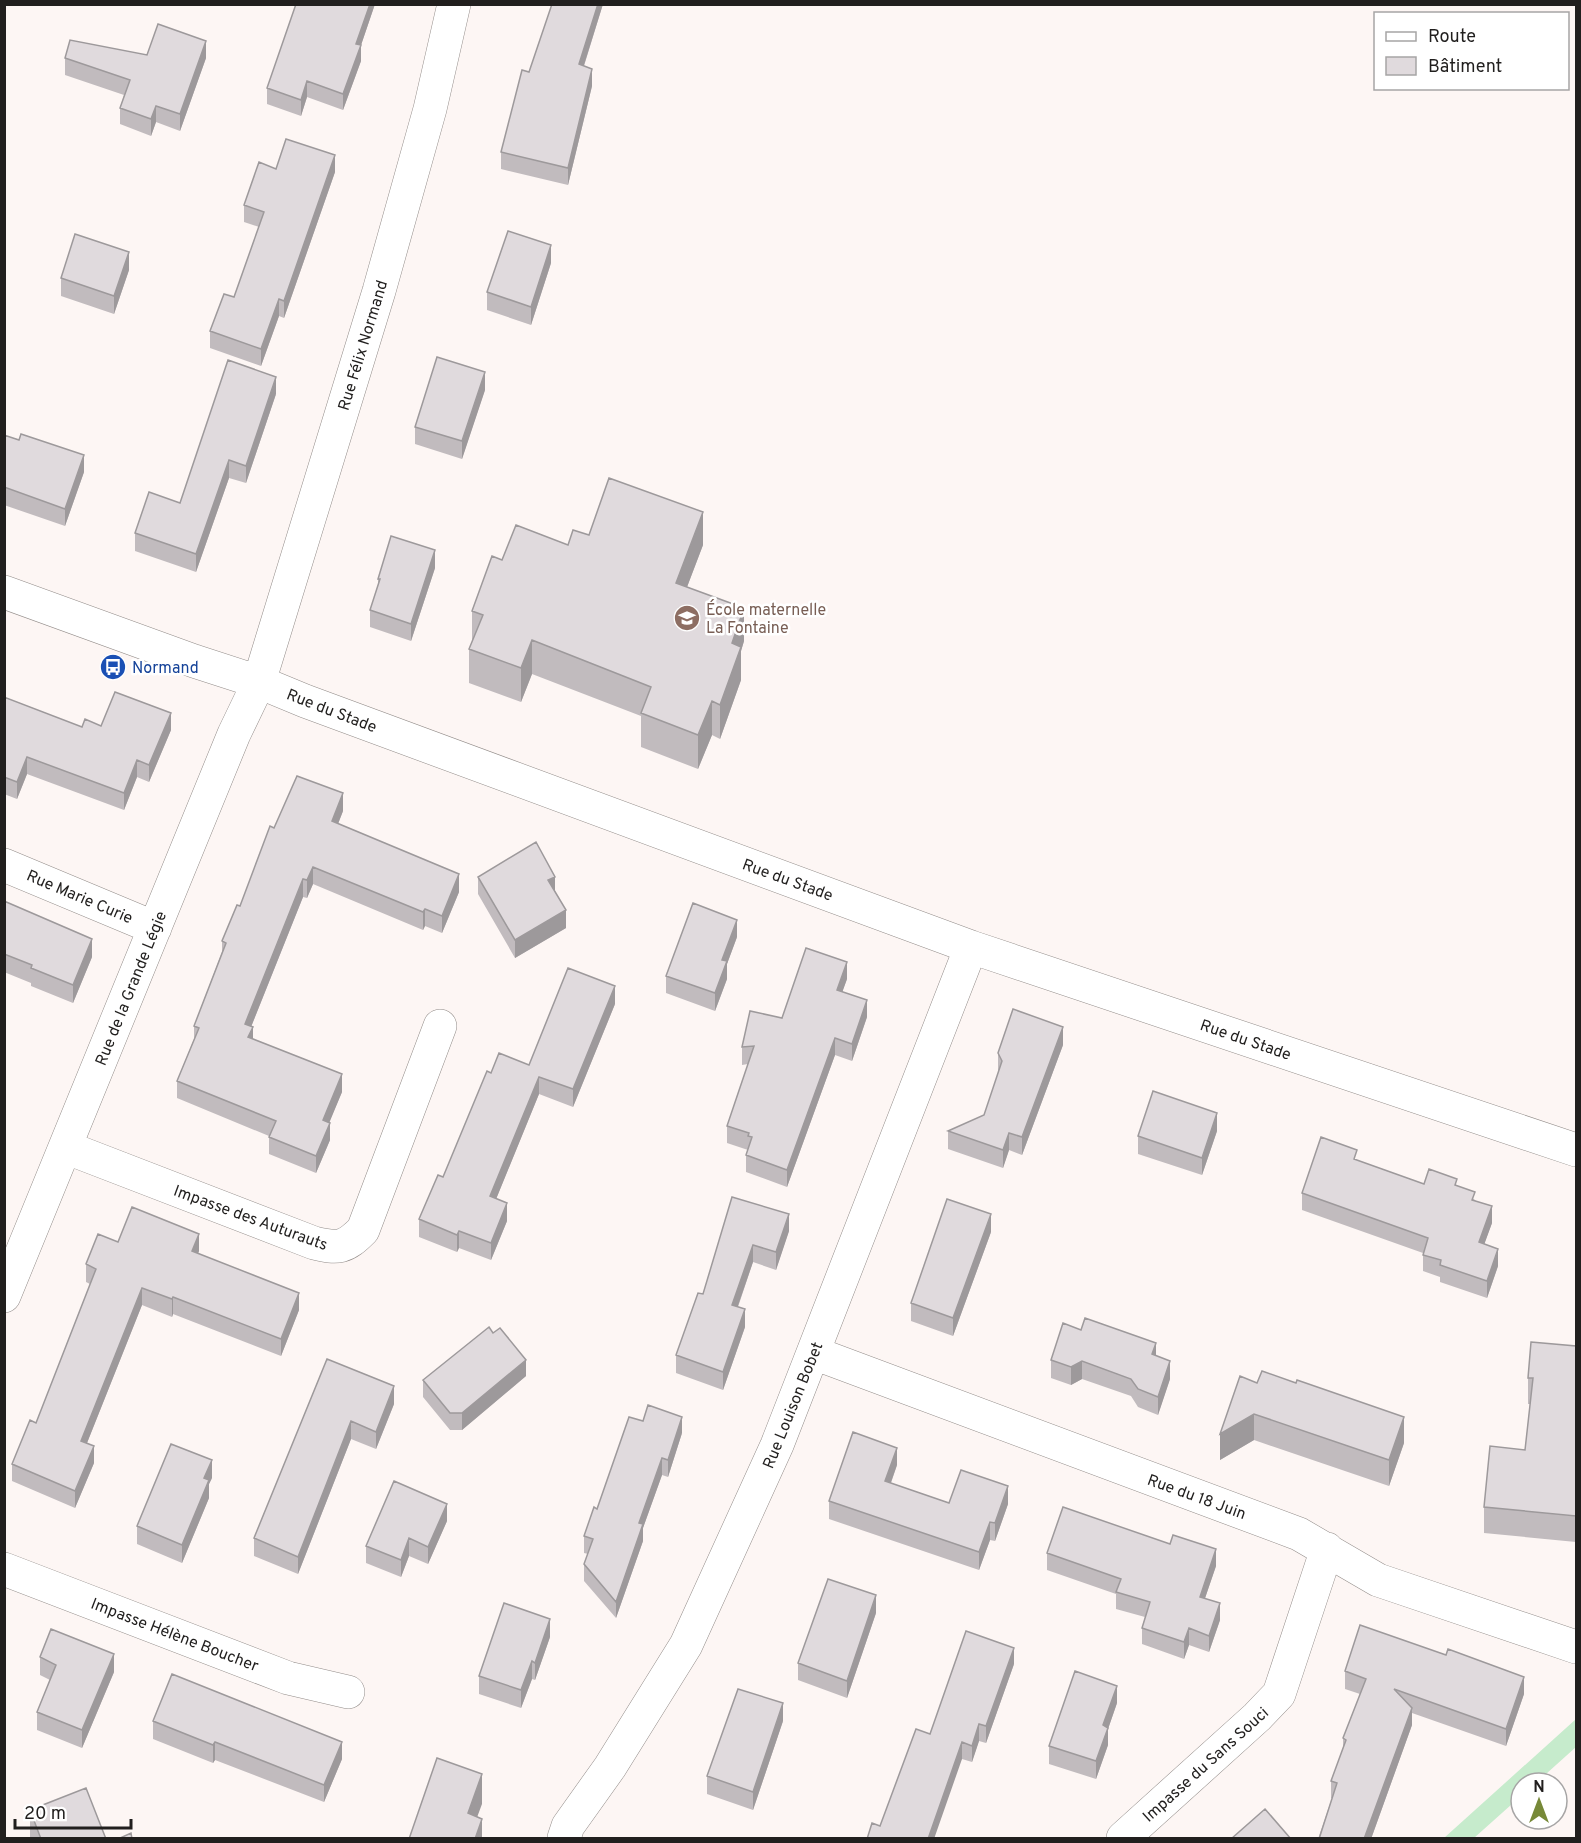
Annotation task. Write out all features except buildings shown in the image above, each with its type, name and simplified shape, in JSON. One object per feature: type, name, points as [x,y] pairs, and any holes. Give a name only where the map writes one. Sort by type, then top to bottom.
[{"type":"street","name":"Rue Félix Normand","points":[[259,682],[379,291],[430,110],[454,4]]},
{"type":"street","name":"Rue du Stade","points":[[4,592],[194,661],[259,682],[971,947],[1576,1150]]},
{"type":"street","name":"Rue de la Grande Légie","points":[[4,1296],[234,734],[259,682]]},
{"type":"street","name":"Rue Marie Curie","points":[[4,865],[155,928]]},
{"type":"street","name":"Rue Louison Bobet","points":[[564,1839],[568,1826],[610,1767],[686,1645],[777,1445],[971,947]]},
{"type":"street","name":"Impasse des Auturauts","points":[[65,1147],[314,1243],[334,1248],[351,1242],[363,1230],[440,1026]]},
{"type":"street","name":"Rue du 18 Juin","points":[[814,1353],[1299,1534],[1378,1580],[1576,1647]]},
{"type":"street","name":"Impasse du Sans Souci","points":[[1124,1839],[1257,1718],[1280,1694],[1327,1549]]},
{"type":"street","name":"Impasse Hélène Boucher","points":[[4,1569],[288,1678],[348,1692]]},
{"type":"green space","points":[[1576,1719],[1576,1747],[1549,1771],[1518,1771]]},
{"type":"green space","points":[[1509,1779],[1509,1807],[1474,1838],[1444,1838]]},
{"type":"place","name":"École maternelle La Fontaine","points":[[687,618]]},
{"type":"place","name":"Normand","points":[[113,667]]}]
